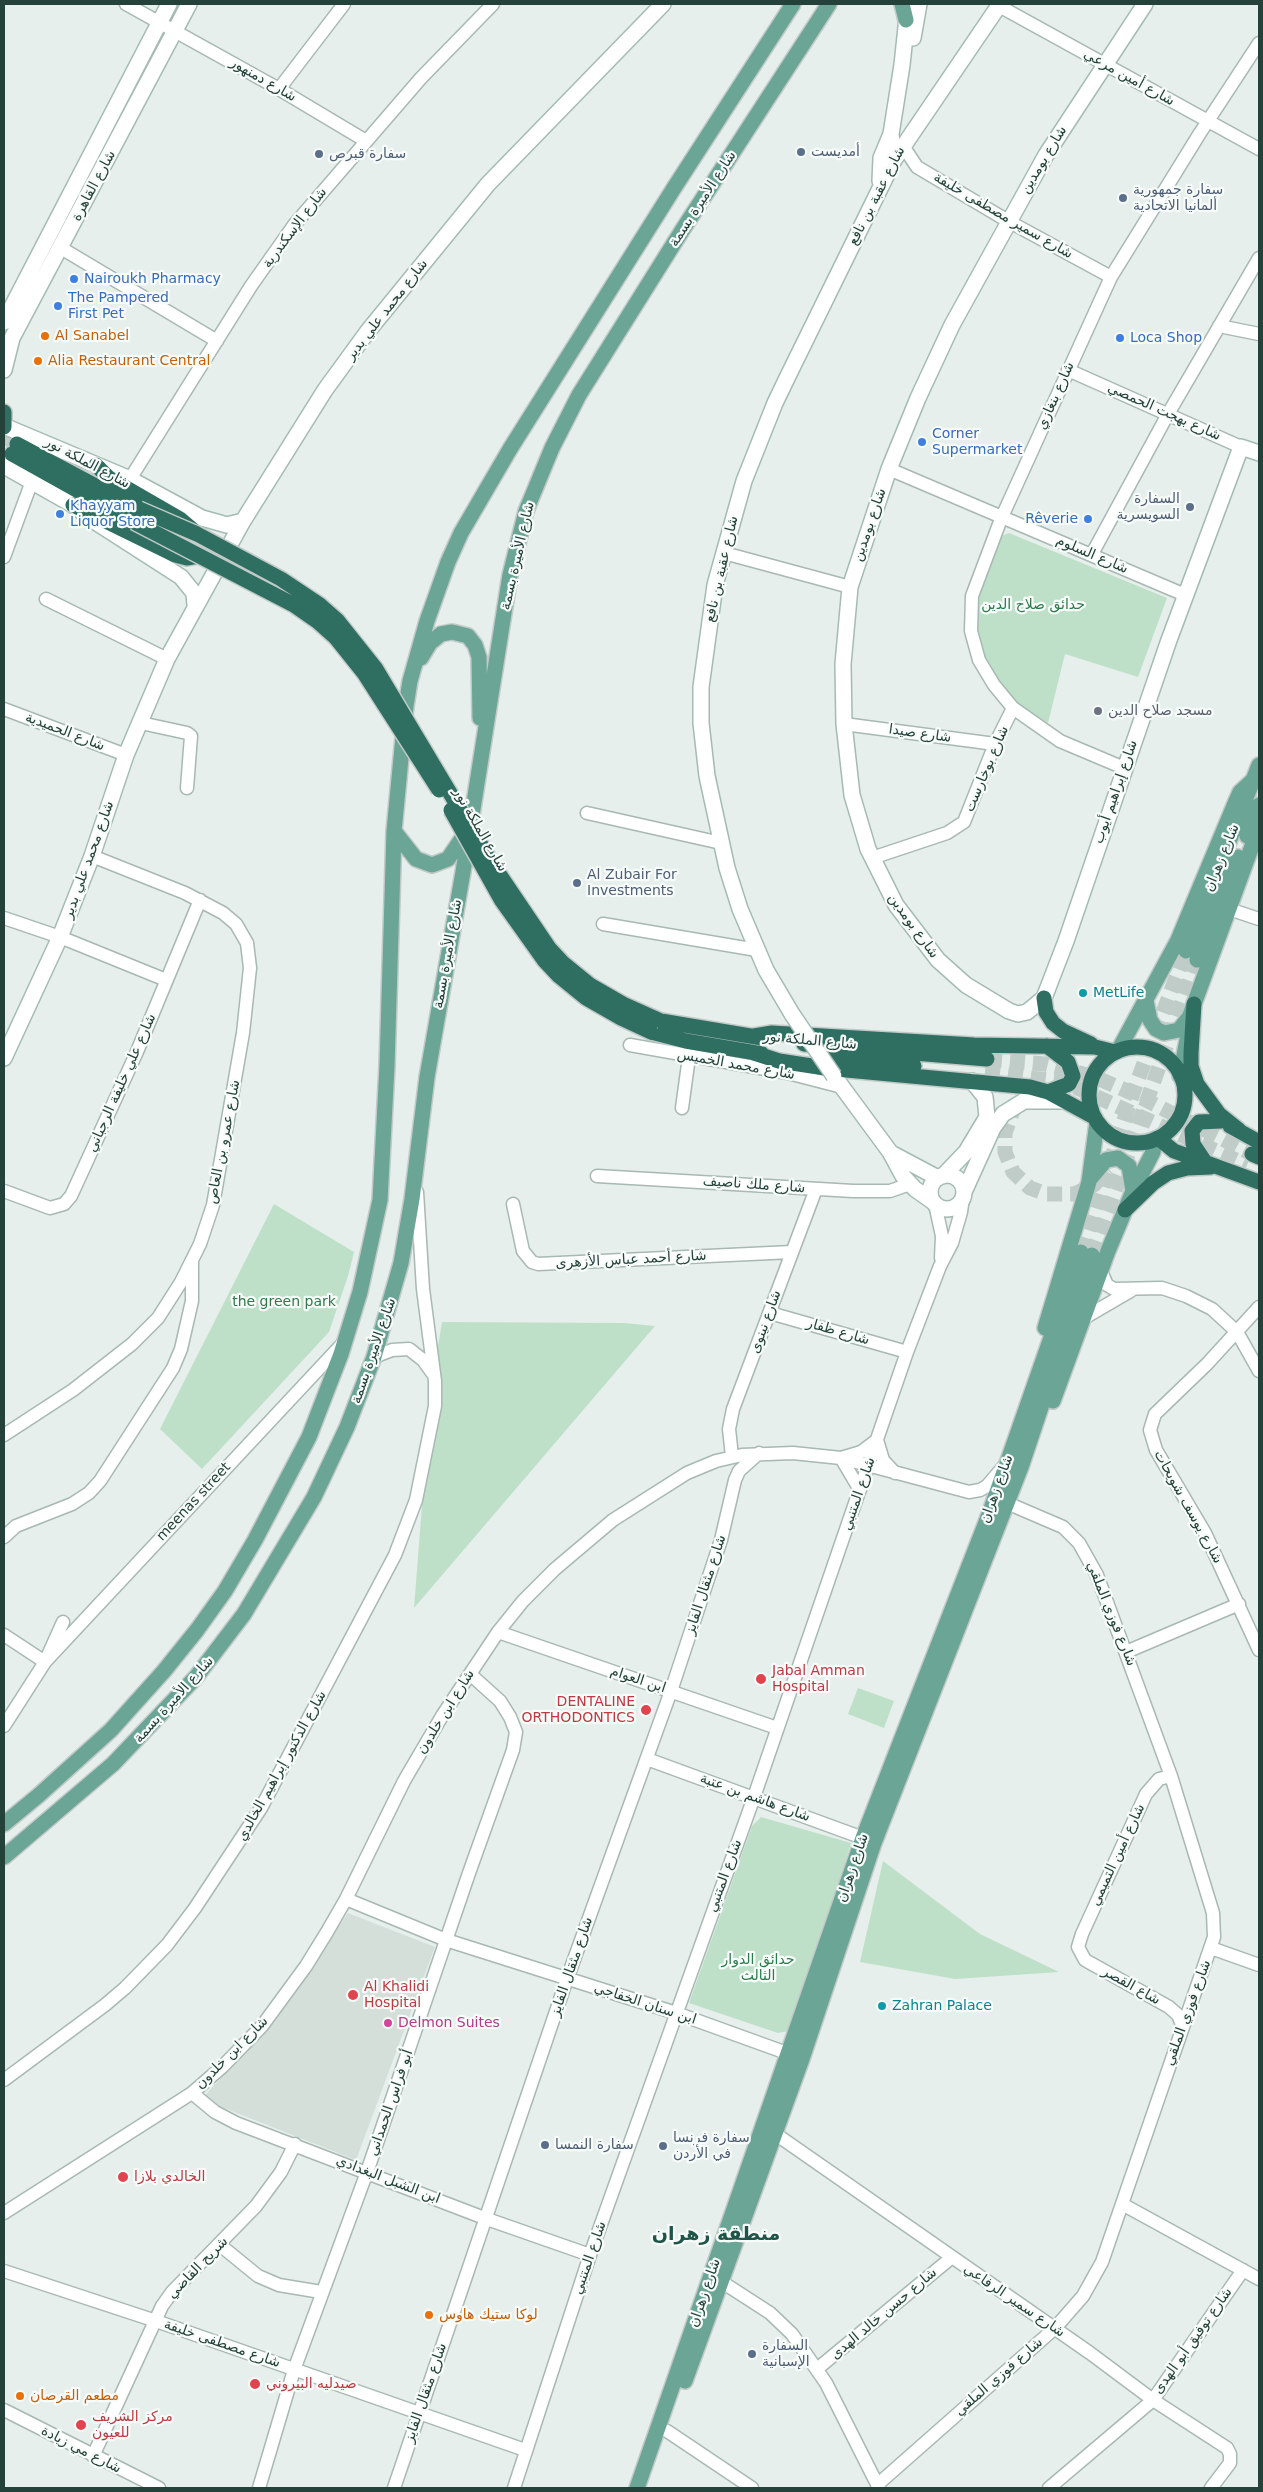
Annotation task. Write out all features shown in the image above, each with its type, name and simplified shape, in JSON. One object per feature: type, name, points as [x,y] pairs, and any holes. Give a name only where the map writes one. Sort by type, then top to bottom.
[{"type":"highway","points":[[4,412],[4,426]]},
{"type":"highway","name":"شارع الملكة نور","points":[[11,454],[136,515],[198,556],[294,605],[336,638],[364,673],[446,801],[502,901],[544,960],[559,976],[586,998],[621,1018],[656,1026],[754,1036],[986,1066],[754,1053],[686,1041],[656,1026],[590,985],[563,964],[549,948],[493,865],[376,669],[337,620],[310,597],[281,579],[197,534],[136,515]]},
{"type":"highway","points":[[96,465],[115,481],[180,519],[197,534]]},
{"type":"highway","points":[[73,505],[181,557],[198,556]]},
{"type":"highway","points":[[1044,998],[1046,1012],[1053,1023],[1095,1047]]},
{"type":"highway","points":[[1192,1010],[1191,1053],[1197,1084],[1220,1114],[1238,1130],[1255,1158]]},
{"type":"highway","points":[[754,1036],[772,1033],[974,1045],[1095,1047],[1117,1051]]},
{"type":"highway","points":[[1047,1046],[1068,1062],[1073,1076],[1069,1084],[1048,1092]]},
{"type":"highway","points":[[1182,1080],[1184,1097],[1179,1115],[1168,1131],[1156,1138],[1139,1143],[1123,1141],[1108,1134],[1096,1119],[1089,1102],[1089,1087],[1094,1073],[1103,1061],[1117,1051],[1132,1047],[1147,1048],[1161,1054],[1172,1063],[1182,1080],[1221,1121],[1238,1130]]},
{"type":"highway","points":[[754,1053],[779,1061],[825,1068],[1018,1085],[1048,1092],[1096,1119]]},
{"type":"highway","points":[[1205,1162],[1193,1144],[1192,1131],[1199,1122],[1221,1121]]},
{"type":"highway","points":[[1156,1138],[1169,1148],[1259,1182]]},
{"type":"highway","points":[[1125,1210],[1148,1187],[1168,1173],[1187,1168],[1220,1166]]},
{"type":"main road","name":"شارع الأميرة بسمة","points":[[4,1824],[39,1796],[111,1730],[164,1671],[207,1617],[235,1574],[282,1493],[309,1437],[344,1342],[369,1256],[380,1200],[388,1057],[394,831],[410,681],[427,620],[445,570],[476,506],[674,188],[793,4]]},
{"type":"main road","name":"شارع الأميرة بسمة","points":[[4,1858],[63,1809],[148,1731],[196,1677],[235,1628],[314,1497],[347,1427],[374,1357],[401,1263],[427,1076],[514,557],[526,511],[552,448],[579,395],[678,237],[829,4]]},
{"type":"main road","points":[[902,4],[906,20]]},
{"type":"main road","points":[[410,681],[425,649],[441,634],[461,633],[472,641],[478,657],[480,762]]},
{"type":"main road","name":"شارع زهران","points":[[1259,765],[1192,956],[1259,805]]},
{"type":"main road","points":[[1117,1051],[1178,940],[1240,792],[1253,780]]},
{"type":"main road","points":[[394,831],[416,859],[427,864],[438,864],[448,859],[469,827]]},
{"type":"main road","points":[[1182,1080],[1192,1010],[1259,828]]},
{"type":"main road","points":[[1146,1001],[1150,1020],[1156,1029],[1164,1034],[1170,1034],[1179,1030],[1192,1010]]},
{"type":"main road","points":[[1019,1429],[1021,1411],[1030,1376],[1089,1182],[1096,1119]]},
{"type":"main road","points":[[1014,1464],[1038,1440],[1125,1210],[1133,1191],[1151,1159],[1156,1138]]},
{"type":"main road","points":[[1089,1182],[1106,1160],[1118,1158],[1129,1166],[1133,1191]]},
{"type":"main road","name":"شارع زهران","points":[[638,2488],[874,1843],[1007,1502],[1014,1464],[1019,1429],[1087,1254],[1014,1464],[863,1838],[795,2056]]},
{"type":"main road","name":"شارع زهران","points":[[647,2488],[722,2282],[769,2129]]},
{"type":"street","name":"شارع دمنهور","points":[[126,4],[279,89],[366,141]]},
{"type":"street","name":"شارع القاهرة","points":[[4,322],[169,4]]},
{"type":"street","name":"شارع القاهرة","points":[[4,370],[6,354],[12,338],[189,4]]},
{"type":"street","points":[[279,89],[344,4]]},
{"type":"street","name":"شارع الإسكندرية","points":[[130,479],[217,341],[294,225],[421,78],[493,4]]},
{"type":"street","name":"شارع محمد علي بدير","points":[[4,1058],[60,937],[92,856],[126,755],[167,659],[195,605],[243,521],[325,390],[418,269],[488,184],[663,4]]},
{"type":"street","points":[[880,188],[881,158],[891,134],[896,110],[908,4]]},
{"type":"street","points":[[902,65],[912,45],[919,4]]},
{"type":"street","name":"شارع بومدين","points":[[1044,998],[1027,1012],[1014,1013],[991,1001],[952,974],[928,949],[908,924],[885,885],[872,858],[852,795],[844,724],[843,664],[850,587],[889,469],[918,398],[952,325],[1008,220],[1046,155],[1145,4]]},
{"type":"street","name":"شارع أمين مرعي","points":[[999,5],[1259,149]]},
{"type":"street","name":"شارع عقبة بن نافع","points":[[934,1203],[910,1184],[890,1152],[792,1014],[757,950],[740,909],[721,843],[704,756],[701,687],[711,613],[724,554],[744,481],[775,403],[894,160],[999,5]]},
{"type":"street","name":"شارع بنغازي","points":[[1124,768],[1060,741],[1013,708],[986,673],[977,653],[971,631],[971,608],[975,585],[1001,519],[1111,277],[1259,43]]},
{"type":"street","points":[[896,110],[903,146]]},
{"type":"street","points":[[891,134],[894,160]]},
{"type":"street","name":"شارع سمير مصطفى خليفة","points":[[903,146],[917,167],[1111,277]]},
{"type":"street","points":[[61,248],[217,341]]},
{"type":"street","points":[[1092,554],[1168,414],[1259,258]]},
{"type":"street","points":[[1219,326],[1259,334]]},
{"type":"street","name":"شارع بهجت الحمصي","points":[[1068,370],[1259,454]]},
{"type":"street","name":"شارع الملكة نور","points":[[4,426],[130,479],[216,523],[227,525],[243,521]]},
{"type":"street","name":"شارع إبراهيم أيوب","points":[[1044,998],[1066,941],[1185,595],[1241,447]]},
{"type":"street","name":"شارع الملكة نور","points":[[11,454],[32,481],[73,505],[97,524],[181,577],[194,593],[195,605]]},
{"type":"street","name":"شارع السلوم","points":[[889,469],[1001,519],[1092,554],[1185,595]]},
{"type":"street","points":[[4,557],[32,481]]},
{"type":"street","points":[[724,554],[850,587]]},
{"type":"street","points":[[46,599],[167,659]]},
{"type":"street","name":"شارع بوخارست","points":[[872,858],[947,833],[964,822],[995,744],[1013,708]]},
{"type":"street","name":"شارع الحميدية","points":[[4,709],[126,755]]},
{"type":"street","points":[[141,723],[187,733],[191,736],[187,788]]},
{"type":"street","name":"شارع صيدا","points":[[844,724],[995,744]]},
{"type":"street","points":[[587,813],[721,843]]},
{"type":"street","name":"شارع عمرو بن العاص","points":[[4,1435],[73,1390],[141,1336],[165,1308],[192,1262],[206,1226],[218,1181],[243,1033],[250,968],[247,943],[236,924],[223,913],[169,885],[92,856]]},
{"type":"street","name":"شارع علي خليفة الرجباني","points":[[4,1191],[43,1207],[55,1208],[68,1201],[136,1054],[200,900]]},
{"type":"street","points":[[1229,908],[1259,919]]},
{"type":"street","points":[[4,918],[60,937],[166,980]]},
{"type":"street","points":[[603,924],[757,950]]},
{"type":"street","name":"شارع محمد الخميس","points":[[630,1045],[689,1057],[838,1081]]},
{"type":"street","points":[[682,1108],[689,1057]]},
{"type":"street","points":[[940,1177],[957,1179],[963,1194],[953,1208],[944,1209],[934,1203],[930,1188],[940,1177],[966,1152],[987,1116],[985,1097],[972,1080]]},
{"type":"street","name":"شارع المتنبي","points":[[514,2488],[524,2450],[590,2255],[754,1797],[869,1466],[876,1440],[940,1266],[949,1251],[958,1224],[963,1194],[993,1128],[1003,1114],[1016,1104],[1030,1100],[1064,1101]]},
{"type":"street","name":"شارع عقبة بن نافع","points":[[890,1152],[940,1177]]},
{"type":"street","name":"شارع الدكتور إبراهيم الخالدي","points":[[4,2080],[105,2005],[147,1966],[167,1945],[212,1885],[261,1808],[347,1649],[403,1536],[416,1500],[431,1431],[435,1396],[423,1282],[416,1166]]},
{"type":"street","name":"شارع ملك ناصيف","points":[[597,1176],[879,1191],[910,1184]]},
{"type":"street","name":"شارع نينوى","points":[[732,1456],[730,1420],[816,1189]]},
{"type":"street","name":"شارع المتنبي","points":[[934,1203],[942,1236],[940,1266]]},
{"type":"street","name":"شارع أحمد عباس الأزهرى","points":[[513,1204],[523,1250],[532,1262],[538,1264],[792,1252]]},
{"type":"street","points":[[4,1537],[16,1526],[54,1513],[82,1498],[95,1488],[108,1470],[176,1362],[192,1302],[192,1262]]},
{"type":"street","points":[[1101,1271],[1110,1286],[1132,1290],[1162,1288],[1186,1296],[1220,1315],[1237,1332],[1259,1371]]},
{"type":"street","points":[[1084,1318],[1132,1290]]},
{"type":"street","name":"شارع يوسف شويحات","points":[[1259,1307],[1237,1332],[1155,1414],[1150,1430],[1156,1450],[1206,1533],[1259,1650]]},
{"type":"street","name":"شارع ظفار","points":[[770,1313],[907,1352]]},
{"type":"street","name":"meenas street","points":[[45,1662],[344,1342]]},
{"type":"street","points":[[374,1357],[398,1348],[409,1349],[423,1360],[433,1374]]},
{"type":"street","points":[[860,1490],[841,1458],[861,1452],[876,1440],[883,1460],[895,1474]]},
{"type":"street","name":"شارع ابن خلدون","points":[[4,2212],[192,2093],[249,2040],[283,1999],[306,1966],[346,1899],[404,1781],[498,1632],[523,1601],[555,1569],[613,1520],[688,1473],[732,1456],[759,1453],[841,1458],[895,1474],[965,1491],[977,1492],[1014,1464]]},
{"type":"street","name":"شارع مثقال الفايز","points":[[394,2488],[487,2219],[566,1979],[671,1691],[721,1540],[737,1474],[759,1453]]},
{"type":"street","name":"شارع فوزي الملقي","points":[[878,2486],[1055,2328],[1072,2310],[1090,2283],[1102,2262],[1211,1948],[1215,1925],[1213,1913],[1170,1776],[1097,1575],[1079,1543],[1053,1521],[1007,1502]]},
{"type":"street","points":[[1126,1652],[1239,1604]]},
{"type":"street","points":[[4,1726],[45,1662],[63,1622]]},
{"type":"street","name":"ابن العوام","points":[[498,1632],[777,1728]]},
{"type":"street","points":[[4,1635],[45,1662]]},
{"type":"street","name":"أبو فراس الحمداني","points":[[259,2488],[294,2370],[321,2292],[367,2172],[513,1750],[516,1732],[510,1717],[500,1701],[470,1674]]},
{"type":"street","name":"شارع هاشم بن عتبة","points":[[647,1759],[863,1838]]},
{"type":"street","name":"شارع أمين التميمي","points":[[1078,1947],[1082,1934],[1146,1794],[1159,1779],[1170,1776]]},
{"type":"street","name":"ابن سنان الخفاجي","points":[[346,1899],[446,1940],[676,2013],[795,2056]]},
{"type":"street","name":"شاع القصر","points":[[1078,1947],[1085,1960],[1169,2007],[1178,2015],[1183,2027]]},
{"type":"street","points":[[1211,1948],[1259,1965]]},
{"type":"street","name":"ابن الشبل البغدادي","points":[[192,2093],[226,2118],[487,2219],[590,2255]]},
{"type":"street","name":"شارع سمير الرفاعي","points":[[769,2129],[951,2258],[1055,2328],[1153,2400],[1227,2448],[1230,2454],[1230,2463],[1211,2488]]},
{"type":"street","name":"شريح القاضي","points":[[92,2456],[156,2321],[172,2292],[220,2245],[269,2190],[295,2144]]},
{"type":"street","points":[[1122,2204],[1259,2279]]},
{"type":"street","points":[[220,2245],[258,2276],[286,2287],[321,2292]]},
{"type":"street","name":"شارع حسن خالد الهدى","points":[[817,2369],[951,2258]]},
{"type":"street","name":"شارع توفيق أبو الهدى","points":[[1050,2488],[1153,2400],[1243,2270]]},
{"type":"street","name":"شارع مصطفى خليفة","points":[[4,2271],[156,2321],[524,2450]]},
{"type":"street","points":[[722,2282],[777,2319],[792,2334],[817,2369],[844,2414],[878,2486]]},
{"type":"street","name":"شارع مي زيادة","points":[[4,2410],[92,2456],[159,2488]]},
{"type":"street","points":[[667,2431],[752,2488]]},
{"type":"shaded area","name":"Al Khalidi Hospital","points":[[348,1913],[435,1947],[356,2160],[206,2101],[205,2095],[254,2043]]},
{"type":"green space","name":"حدائق صلاح الدين","points":[[1009,533],[1167,598],[1138,677],[1065,654],[1048,723],[1021,706],[1000,685],[978,645],[974,608],[999,537]]},
{"type":"green space","name":"the green park","points":[[274,1204],[354,1252],[348,1276],[329,1332],[202,1469],[160,1429]]},
{"type":"green space","points":[[442,1322],[624,1323],[655,1326],[414,1608],[431,1389]]},
{"type":"green space","points":[[858,1688],[894,1701],[884,1728],[848,1714]]},
{"type":"green space","name":"حدائق الدوار الثالث","points":[[761,1817],[851,1843],[794,2030],[778,2033],[689,2003],[752,1826]]},
{"type":"green space","points":[[883,1861],[980,1934],[1059,1972],[955,1979],[860,1962]]},
{"type":"tunnel","points":[[4,437],[17,444]]},
{"type":"tunnel","points":[[1081,1252],[1134,1090],[1186,951]]},
{"type":"tunnel","points":[[1092,1255],[1197,960]]},
{"type":"tunnel","points":[[987,1059],[1045,1064],[1095,1077],[1134,1094],[1252,1154]]},
{"type":"tunnel","points":[[985,1072],[1055,1081],[1075,1087],[1247,1165]]},
{"type":"tunnel","points":[[1016,1102],[1005,1133],[1005,1152],[1013,1172],[1030,1188],[1046,1194],[1074,1194],[1094,1185],[1108,1169]]},
{"type":"place","name":"أمديست","points":[[801,152]]},
{"type":"place","name":"سفارة قبرص","points":[[319,154]]},
{"type":"place","name":"سفارة جمهورية ألمانيا الاتحادية","points":[[1123,198]]},
{"type":"place","name":"Nairoukh Pharmacy","points":[[74,279]]},
{"type":"place","name":"The Pampered First Pet","points":[[58,306]]},
{"type":"place","name":"Al Sanabel","points":[[45,336]]},
{"type":"place","name":"Loca Shop","points":[[1120,338]]},
{"type":"place","name":"Alia Restaurant Central","points":[[38,361]]},
{"type":"place","name":"Corner Supermarket","points":[[922,442]]},
{"type":"place","name":"السفارة السويسرية","points":[[1190,507]]},
{"type":"place","name":"Khayyam Liquor Store","points":[[60,514]]},
{"type":"place","name":"Rêverie","points":[[1088,519]]},
{"type":"place","name":"مسجد صلاح الدين","points":[[1098,711]]},
{"type":"place","name":"Al Zubair For Investments","points":[[577,883]]},
{"type":"place","name":"MetLife","points":[[1083,993]]},
{"type":"place","name":"Jabal Amman Hospital","points":[[761,1679]]},
{"type":"place","name":"DENTALINE ORTHODONTICS","points":[[646,1710]]},
{"type":"place","name":"Al Khalidi Hospital","points":[[353,1995]]},
{"type":"place","name":"Zahran Palace","points":[[882,2006]]},
{"type":"place","name":"Delmon Suites","points":[[388,2023]]},
{"type":"place","name":"سفارة النمسا","points":[[545,2145]]},
{"type":"place","name":"سفارة فرنسا في الأردن","points":[[663,2146]]},
{"type":"place","name":"الخالدي بلازا","points":[[123,2177]]},
{"type":"place","name":"لوكا ستيك هاوس","points":[[429,2315]]},
{"type":"place","name":"السفارة الإسبانية","points":[[752,2354]]},
{"type":"place","name":"صيدليه البيروني","points":[[255,2384]]},
{"type":"place","name":"مطعم القرصان","points":[[20,2396]]},
{"type":"place","name":"مركز الشريف للعيون","points":[[81,2425]]},
{"type":"district","name":"منطقة زهران","points":[[716,2235]]}]
